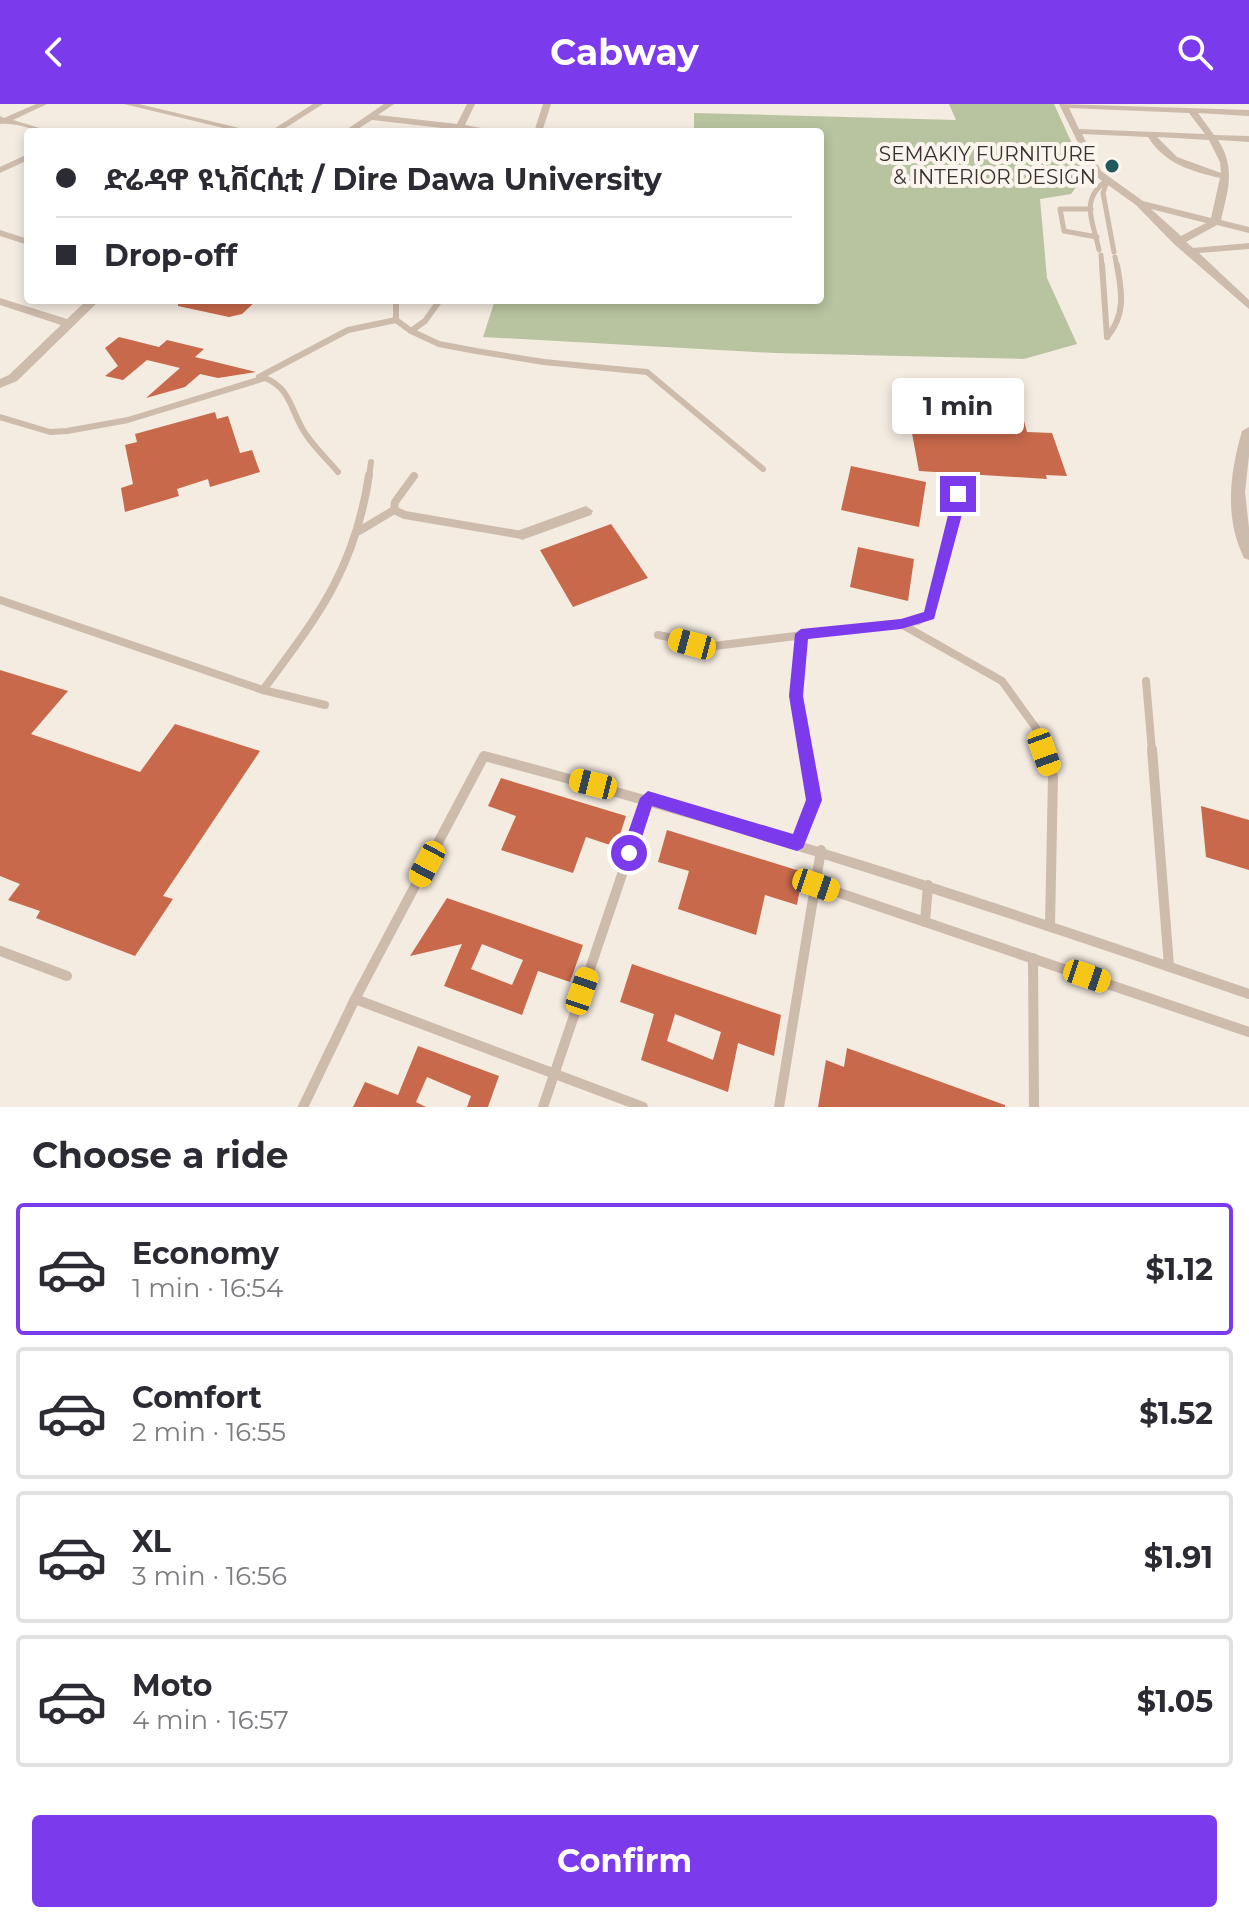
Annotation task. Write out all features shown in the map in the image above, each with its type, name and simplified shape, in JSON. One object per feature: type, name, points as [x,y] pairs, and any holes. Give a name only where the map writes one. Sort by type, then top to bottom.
[{"type":"street","points":[[2,121],[43,104]]},
{"type":"street","points":[[128,104],[234,128]]},
{"type":"street","points":[[294,104],[315,106]]},
{"type":"street","points":[[353,128],[390,104]]},
{"type":"street","points":[[539,128],[547,104]]},
{"type":"street","points":[[460,127],[468,105]]},
{"type":"street","points":[[1068,105],[1159,107],[1192,111],[1232,108],[1249,113]]},
{"type":"street","points":[[1068,105],[1097,173],[1139,203],[1248,304]]},
{"type":"street","points":[[1068,105],[1088,132],[1109,174],[1107,180]]},
{"type":"street","points":[[279,128],[315,106]]},
{"type":"street","points":[[1178,242],[1215,222],[1226,177],[1226,156],[1192,111]]},
{"type":"street","points":[[371,117],[468,128]]},
{"type":"street","points":[[2,121],[32,128]]},
{"type":"street","points":[[1077,131],[1249,139]]},
{"type":"street","points":[[1151,135],[1159,149],[1172,160],[1226,177]]},
{"type":"street","points":[[3,169],[24,159]]},
{"type":"street","points":[[3,169],[24,173]]},
{"type":"street","points":[[1139,203],[1249,230]]},
{"type":"street","points":[[0,233],[24,241]]},
{"type":"street","points":[[1189,251],[1249,246]]},
{"type":"street","points":[[0,301],[70,324]]},
{"type":"street","points":[[0,384],[13,378],[90,304]]},
{"type":"street","points":[[1249,431],[1238,465],[1235,491],[1239,524],[1249,554]]},
{"type":"street","points":[[522,535],[586,511]]},
{"type":"lane","points":[[1107,180],[1103,193],[1122,311],[1118,326],[1107,337],[1100,252],[1090,195],[1107,180]]},
{"type":"lane","points":[[1091,209],[1060,209],[1064,231],[1097,237]]},
{"type":"lane","points":[[396,304],[396,320]]},
{"type":"lane","points":[[411,331],[425,321],[437,304]]},
{"type":"lane","points":[[0,417],[50,432],[78,430],[150,414],[256,379],[348,330],[396,320],[439,344],[544,362],[647,372],[763,469]]},
{"type":"lane","points":[[256,379],[271,380],[285,391],[304,432],[338,472]]},
{"type":"lane","points":[[263,690],[330,599],[359,531],[371,462]]},
{"type":"lane","points":[[394,510],[395,502],[414,476]]},
{"type":"lane","points":[[658,635],[714,646],[901,624],[929,615],[955,518],[958,494]]},
{"type":"lane","points":[[359,531],[394,510]]},
{"type":"lane","points":[[394,510],[405,515],[522,535]]},
{"type":"lane","points":[[0,600],[263,690],[325,705]]},
{"type":"lane","points":[[901,624],[1002,681],[1036,728],[1053,776],[1050,926]]},
{"type":"lane","points":[[797,843],[814,800],[796,696],[801,634]]},
{"type":"lane","points":[[1146,681],[1169,966]]},
{"type":"lane","points":[[303,1107],[355,999],[484,756],[648,798],[821,850],[1249,994]]},
{"type":"lane","points":[[543,1107],[648,798]]},
{"type":"lane","points":[[779,1107],[821,850]]},
{"type":"lane","points":[[816,885],[1249,1032]]},
{"type":"lane","points":[[925,922],[928,885]]},
{"type":"lane","points":[[0,951],[67,976]]},
{"type":"lane","points":[[1033,958],[1034,1107]]},
{"type":"lane","points":[[355,999],[643,1107]]},
{"type":"green space","points":[[949,104],[1054,104],[1079,159],[1083,178],[1071,194],[1040,199],[1047,278],[1077,344],[1024,359],[775,353],[483,337],[494,304],[824,304],[824,128],[694,128],[694,113],[956,120]]},
{"type":"building","points":[[253,304],[242,314],[229,317],[178,306]]},
{"type":"building","points":[[119,337],[159,347],[167,340],[204,349],[195,357],[256,372],[218,378],[200,374],[185,387],[146,398],[180,368],[147,360],[123,380],[105,376],[118,366],[105,348]]},
{"type":"building","points":[[906,401],[943,403],[946,417],[1024,421],[1027,432],[1052,433],[1067,476],[1046,475],[1047,479],[919,471]]},
{"type":"building","points":[[215,412],[217,419],[228,416],[240,453],[252,450],[260,472],[210,487],[208,479],[177,489],[179,496],[125,512],[121,488],[133,484],[125,445],[137,442],[135,434]]},
{"type":"building","points":[[851,466],[926,482],[919,527],[841,510]]},
{"type":"building","points":[[611,524],[648,578],[573,607],[540,550]]},
{"type":"building","points":[[858,547],[914,559],[908,601],[850,587]]},
{"type":"building","points":[[0,670],[68,691],[31,734],[140,772],[175,724],[260,751],[163,896],[173,899],[135,956],[36,918],[40,911],[8,900],[20,884],[0,876]]},
{"type":"building","points":[[501,778],[626,816],[616,847],[586,837],[573,873],[501,850],[516,816],[488,806]]},
{"type":"building","points":[[1201,806],[1249,820],[1249,870],[1206,857]]},
{"type":"building","points":[[667,830],[803,872],[797,905],[765,895],[756,935],[678,909],[689,871],[658,862]]},
{"type":"building","points":[[447,898],[583,945],[570,982],[538,971],[522,1015],[444,986],[462,944],[410,956]],"holes":[[[482,944],[523,960],[512,985],[471,969]]]},
{"type":"building","points":[[632,964],[781,1015],[774,1056],[738,1043],[728,1092],[641,1060],[654,1014],[620,1002]],"holes":[[[675,1014],[721,1032],[713,1060],[667,1041]]]},
{"type":"building","points":[[418,1046],[499,1076],[488,1107],[467,1107],[471,1096],[427,1077],[416,1102],[426,1107],[353,1107],[365,1082],[398,1095]]},
{"type":"building","points":[[847,1048],[1005,1107],[818,1107],[826,1060],[844,1067]]},
{"type":"place","name":"SEMAKIY FURNITURE & INTERIOR DESIGN","points":[[1112,166]]},
{"type":"route","points":[[629,853],[648,798],[797,843],[814,800],[796,696],[801,634],[901,624],[929,615],[955,518],[958,494]]}]
